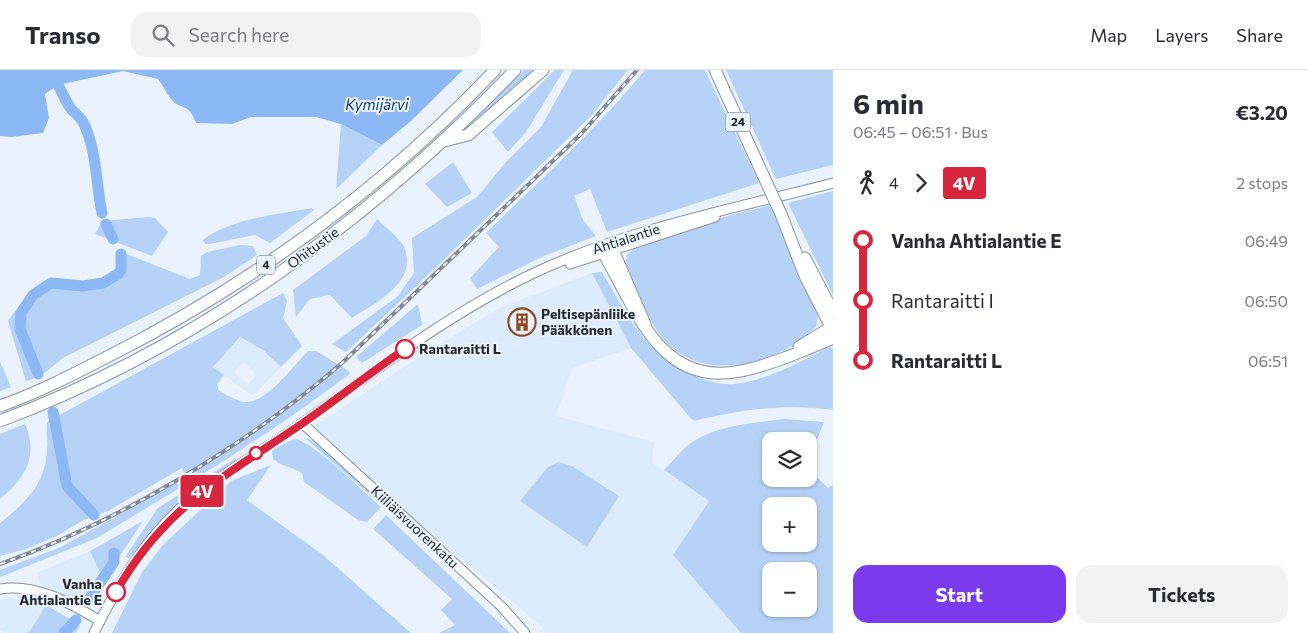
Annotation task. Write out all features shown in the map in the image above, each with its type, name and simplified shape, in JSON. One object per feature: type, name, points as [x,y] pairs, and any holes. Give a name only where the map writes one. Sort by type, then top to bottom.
[{"type":"highway","name":"Ohitustie","points":[[0,406],[72,375],[142,340],[207,304],[288,250],[403,160],[495,70]]},
{"type":"highway","name":"Ohitustie","points":[[0,421],[76,389],[148,354],[214,316],[356,217],[443,142],[515,70]]},
{"type":"highway","points":[[443,142],[468,135],[543,70]]},
{"type":"highway","name":"24","points":[[715,70],[781,214],[833,312]]},
{"type":"highway","name":"24","points":[[781,214],[805,276],[832,330]]},
{"type":"highway","points":[[608,249],[651,335],[669,354],[698,369],[717,373],[735,373],[768,364],[832,330]]},
{"type":"main road","name":"Ahtialantie","points":[[94,633],[130,566],[156,533],[182,506],[214,482],[302,423],[384,363],[493,296],[535,273],[697,217],[833,183]]},
{"type":"main road","name":"Kiiliäisvuorenkatu","points":[[302,423],[501,606],[525,633]]},
{"type":"main road","points":[[0,589],[17,588],[37,591],[100,620]]},
{"type":"shaded area","points":[[524,70],[538,70],[465,130]]},
{"type":"shaded area","points":[[555,70],[564,70],[526,132],[508,152],[492,132]]},
{"type":"shaded area","points":[[573,70],[628,70],[592,115],[423,280],[346,352],[332,344],[398,296],[414,273],[412,238],[477,197],[506,162],[541,127]]},
{"type":"shaded area","points":[[645,70],[705,70],[759,183],[607,232],[590,189],[574,196],[583,220],[596,236],[544,256],[477,289],[470,278],[499,247],[486,233],[588,134]]},
{"type":"shaded area","points":[[726,70],[833,70],[833,165],[776,179]]},
{"type":"shaded area","points":[[341,124],[382,145],[336,189]]},
{"type":"shaded area","points":[[453,162],[472,193],[447,207],[425,184]]},
{"type":"shaded area","points":[[833,191],[833,295],[788,203]]},
{"type":"shaded area","points":[[771,205],[818,316],[816,327],[785,350],[747,363],[728,366],[710,364],[692,360],[676,351],[662,337],[646,312],[626,263],[627,255],[634,248],[727,216]]},
{"type":"shaded area","points":[[312,208],[314,210],[270,243],[255,235],[210,244],[205,244],[203,240],[240,222]]},
{"type":"shaded area","points":[[155,218],[168,232],[152,256],[95,234],[102,221]]},
{"type":"shaded area","points":[[377,219],[404,247],[407,259],[405,271],[400,281],[383,298],[352,318],[330,295],[310,299],[296,317],[293,290],[366,236]]},
{"type":"shaded area","points":[[240,245],[253,246],[257,255],[224,277],[63,358],[43,374],[23,327],[25,314],[35,299],[54,287],[85,291],[105,286],[126,271],[124,253],[190,279],[200,275],[201,256],[207,252]]},
{"type":"shaded area","points":[[602,272],[631,321],[654,349],[667,361],[709,381],[730,384],[759,379],[784,370],[830,347],[833,348],[833,410],[797,407],[763,409],[693,421],[631,348],[592,273]]},
{"type":"shaded area","points":[[592,273],[631,348],[572,368],[556,416],[654,442],[652,463],[709,501],[674,555],[741,633],[546,633],[541,626],[399,506],[313,427],[419,357],[501,307]]},
{"type":"shaded area","points":[[283,293],[287,301],[283,318],[302,346],[281,367],[263,350],[240,337],[213,367],[224,375],[217,384],[219,391],[240,401],[249,402],[258,399],[277,385],[308,351],[316,351],[349,371],[350,374],[289,418],[224,461],[97,538],[0,577],[0,570],[61,547],[185,478],[182,468],[108,511],[82,521],[57,536],[26,549],[0,556],[0,523],[26,500],[43,473],[47,449],[47,422]]},
{"type":"shaded area","points":[[418,304],[422,325],[362,363],[356,357]]},
{"type":"shaded area","points":[[17,309],[17,334],[34,379],[26,381],[8,321]]},
{"type":"shaded area","points":[[240,337],[263,350],[281,367],[256,393],[251,395],[213,367]],"holes":[[[244,362],[257,375],[247,385],[234,372]]]},
{"type":"shaded area","points":[[0,362],[11,387],[0,391]]},
{"type":"shaded area","points":[[784,419],[824,422],[817,440],[817,432],[762,432],[762,487],[817,487],[817,477],[828,488],[833,485],[833,633],[741,633],[673,555],[709,501],[664,470],[684,449],[701,437],[712,432]]},
{"type":"shaded area","points":[[25,424],[31,446],[27,466],[23,475],[0,499],[0,434]]},
{"type":"shaded area","points":[[308,438],[337,459],[379,498],[376,500],[306,439]]},
{"type":"shaded area","points":[[294,439],[302,441],[325,457],[381,507],[367,522],[358,520],[304,482],[302,473],[273,459],[272,450]]},
{"type":"shaded area","points":[[236,458],[237,461],[173,509],[129,558],[125,557],[158,508]]},
{"type":"shaded area","points":[[558,462],[572,466],[619,496],[587,547],[520,501],[547,468]]},
{"type":"shaded area","points":[[271,465],[247,500],[323,555],[411,633],[112,633],[142,572],[162,546],[231,481]]},
{"type":"shaded area","points":[[386,515],[510,633],[439,633],[455,625],[441,610],[452,599],[373,529]]},
{"type":"shaded area","points":[[143,521],[118,559],[101,575],[90,551]]},
{"type":"shaded area","points":[[90,551],[102,577],[85,603],[40,585],[37,573]]},
{"type":"shaded area","points":[[9,597],[31,599],[46,605],[30,631],[26,633],[4,633],[0,630],[0,600]]},
{"type":"shaded area","points":[[46,605],[80,625],[76,633],[26,633],[30,631]]},
{"type":"water","name":"Kymijärvi","points":[[0,70],[463,70],[411,121],[382,145],[341,124],[316,117],[251,117],[232,124],[196,123],[187,109],[171,99],[158,79],[123,71],[58,85],[45,94],[49,118],[43,133],[12,137],[0,136]]},
{"type":"waterway","points":[[58,85],[67,103],[85,126],[89,137],[102,213]]},
{"type":"waterway","points":[[106,224],[113,239]]},
{"type":"waterway","points":[[38,374],[20,329],[21,313],[33,295],[51,283],[83,286],[103,283],[121,270],[121,254]]},
{"type":"waterway","points":[[53,412],[67,486],[94,515]]},
{"type":"waterway","points":[[87,602],[114,562],[114,553]]},
{"type":"waterway","points":[[64,633],[76,620]]},
{"type":"railway","points":[[0,564],[45,547],[135,504],[223,452],[305,393],[342,363],[581,134],[637,70]]},
{"type":"bus line","name":"4V","points":[[116,592],[130,566],[156,533],[182,506],[405,349]]},
{"type":"place","name":"Peltisepänliike Pääkkönen","points":[[522,322]]},
{"type":"place","name":"Rantaraitti L","points":[[405,349]]},
{"type":"place","name":"Vanha Ahtialantie E","points":[[116,592]]}]
